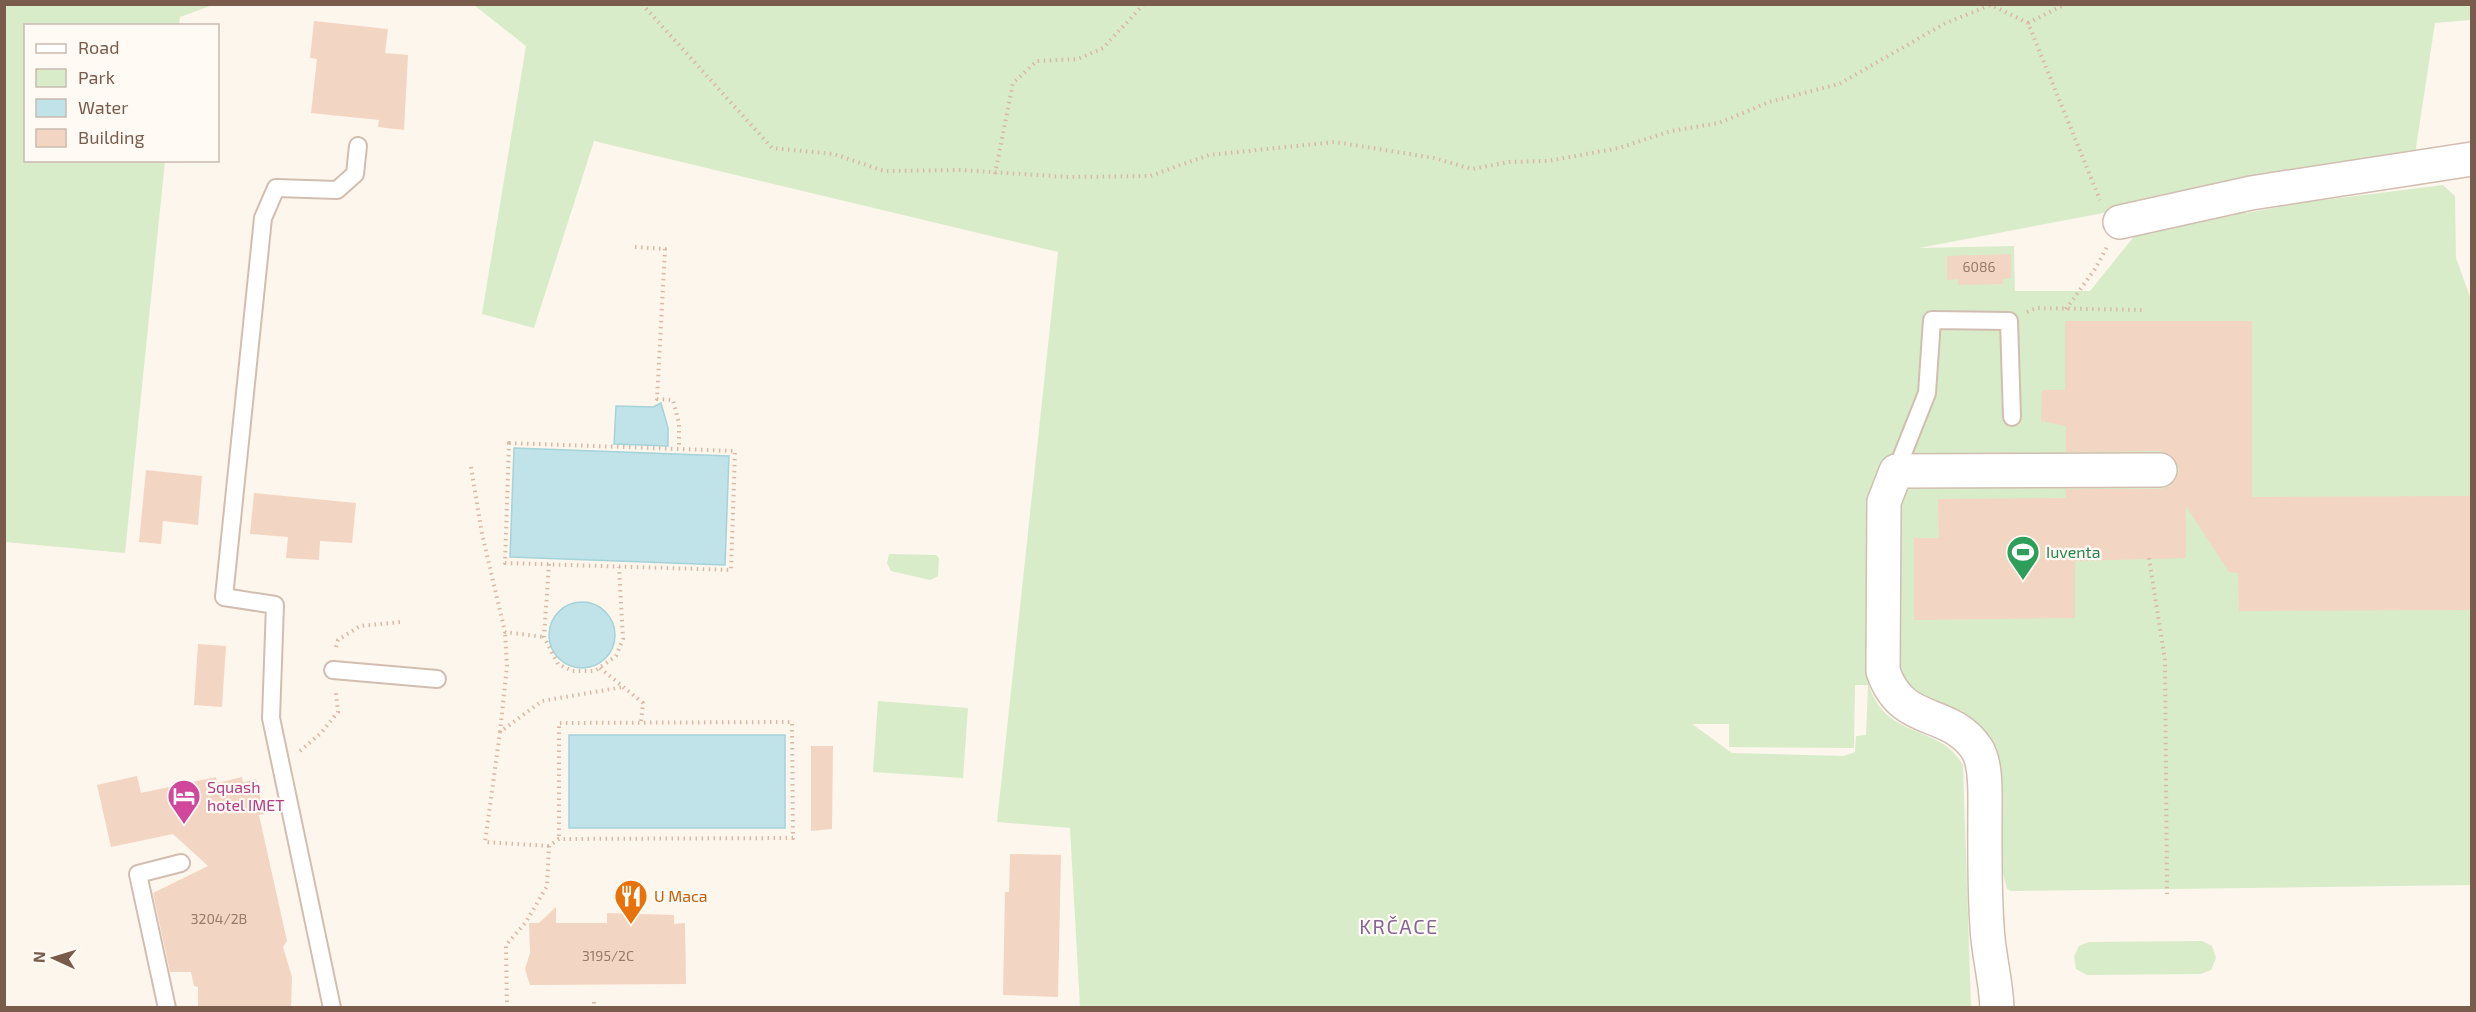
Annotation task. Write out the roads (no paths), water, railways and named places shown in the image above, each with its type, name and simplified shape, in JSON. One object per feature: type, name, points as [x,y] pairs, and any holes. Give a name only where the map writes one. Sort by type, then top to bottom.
[{"type":"street","points":[[2120,222],[2252,193],[2464,160]]},
{"type":"street","points":[[1997,1008],[1987,928],[1984,776],[1979,751],[1965,733],[1920,714],[1900,702],[1889,688],[1883,671],[1884,502],[1896,471],[2160,470]]},
{"type":"lane","points":[[332,1008],[271,718],[275,605],[224,597],[263,218],[276,188],[337,190],[355,174],[358,146]]},
{"type":"lane","points":[[1896,471],[1927,393],[1932,320],[2009,321],[2012,417]]},
{"type":"lane","points":[[333,670],[437,678]]},
{"type":"lane","points":[[166,1008],[138,874],[181,863]]},
{"type":"water","points":[[661,403],[668,428],[668,446],[614,444],[616,406],[653,407]]},
{"type":"water","points":[[514,448],[729,456],[725,565],[510,557]]},
{"type":"water","points":[[582,602],[595,604],[610,617],[615,635],[613,648],[600,663],[582,668],[569,666],[554,653],[549,635],[551,622],[564,607]]},
{"type":"water","points":[[569,735],[785,735],[785,828],[569,828]]},
{"type":"place","name":"Iuventa","points":[[2023,581]]},
{"type":"place","name":"Squash hotel IMET","points":[[184,825]]},
{"type":"place","name":"U Maca","points":[[631,925]]},
{"type":"district","name":"KRČACE","points":[[1399,927]]}]
